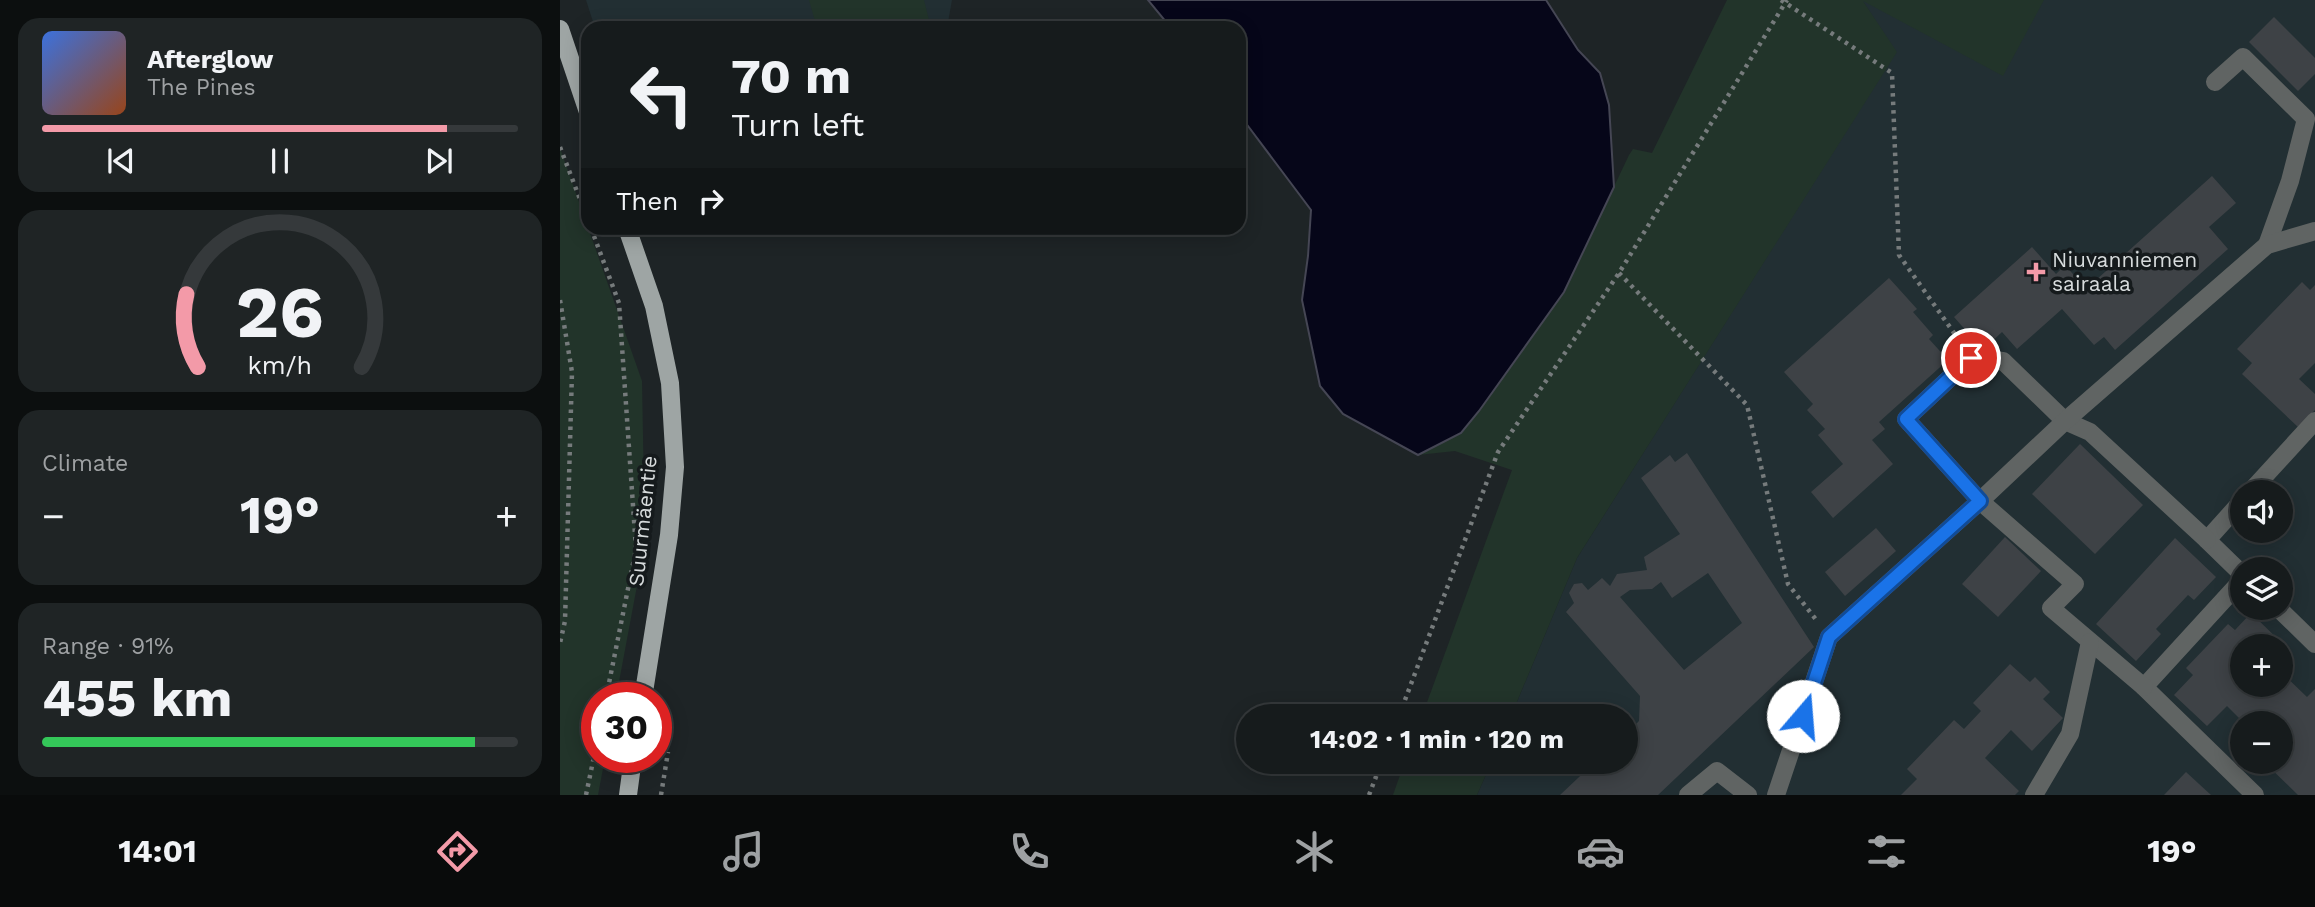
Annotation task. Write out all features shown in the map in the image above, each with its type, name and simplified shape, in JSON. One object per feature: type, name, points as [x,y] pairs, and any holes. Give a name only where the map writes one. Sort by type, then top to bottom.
[{"type":"main road","points":[[560,29],[581,90]]},
{"type":"main road","name":"Suurmäentie","points":[[629,235],[654,306],[670,383],[675,467],[669,535],[646,682]]},
{"type":"main road","points":[[628,795],[631,773]]},
{"type":"street","points":[[2215,82],[2243,57],[2306,119],[2290,181],[2267,245]]},
{"type":"street","points":[[1776,795],[1829,637],[2065,421],[2267,245],[2315,231]]},
{"type":"street","points":[[2230,562],[2090,432],[2065,421],[2003,361],[1971,358],[1906,419],[1980,501],[2075,584],[2051,608],[2144,687],[2255,795]]},
{"type":"street","points":[[2261,480],[2315,421]]},
{"type":"street","points":[[2207,540],[2230,514]]},
{"type":"street","points":[[2144,687],[2230,593]]},
{"type":"street","points":[[2290,620],[2315,644]]},
{"type":"street","points":[[2034,795],[2070,734],[2090,642]]},
{"type":"street","points":[[1688,795],[1717,771],[1748,795]]},
{"type":"path","points":[[1404,704],[1498,452],[1619,273],[1785,1],[1892,73],[1899,255],[1971,358]]},
{"type":"path","points":[[560,147],[581,202]]},
{"type":"path","points":[[594,235],[620,303],[636,549],[609,682]]},
{"type":"path","points":[[1619,273],[1747,405],[1788,584],[1829,637]]},
{"type":"path","points":[[560,300],[572,372],[565,621],[560,643]]},
{"type":"path","points":[[586,795],[591,773]]},
{"type":"path","points":[[661,795],[665,773]]},
{"type":"path","points":[[1370,795],[1377,774]]},
{"type":"shaded area","points":[[586,0],[952,0],[948,21],[593,21]]},
{"type":"shaded area","name":"Niuvanniemen sairaala","points":[[1862,0],[2315,0],[2315,795],[1477,795],[1486,774],[1638,774],[1638,704],[1516,704],[1577,558],[1896,52]]},
{"type":"green space","points":[[809,0],[924,0],[929,21],[815,21]]},
{"type":"green space","points":[[1727,0],[2044,0],[2003,76],[1863,1],[1897,52],[1577,558],[1516,704],[1426,704],[1512,470],[1455,451],[1418,455],[1461,433],[1564,292],[1633,149],[1652,153]]},
{"type":"green space","points":[[560,148],[581,208],[581,235],[591,235],[642,381],[645,543],[619,682],[581,682],[581,773],[602,773],[598,795],[560,795]]},
{"type":"green space","points":[[1400,774],[1486,774],[1477,795],[1393,795]]},
{"type":"water","points":[[1148,0],[1546,0],[1578,50],[1600,73],[1609,105],[1614,187],[1564,292],[1461,433],[1418,455],[1343,414],[1320,386],[1302,300],[1311,210],[1246,123],[1246,21],[1165,21]]},
{"type":"building","points":[[2274,17],[2315,58],[2315,74],[2298,91],[2249,42]]},
{"type":"building","points":[[2212,176],[2236,203],[2209,227],[2228,249],[2115,350],[2104,337],[2094,345],[2062,309],[2017,349],[2002,332],[1983,350],[1954,317],[2032,247],[2056,274],[2065,265],[2086,289]]},
{"type":"building","points":[[1889,278],[1917,309],[1913,312],[1933,335],[1929,339],[1948,360],[1879,422],[1885,429],[1872,440],[1893,464],[1833,518],[1811,492],[1843,464],[1818,435],[1825,429],[1807,410],[1813,404],[1784,372]]},
{"type":"building","points":[[2302,282],[2310,290],[2315,285],[2315,363],[2299,379],[2315,394],[2315,410],[2298,427],[2242,374],[2252,363],[2237,349]]},
{"type":"building","points":[[2080,444],[2143,505],[2095,554],[2032,494]]},
{"type":"building","points":[[1687,453],[1814,647],[1658,795],[1560,795],[1582,774],[1638,774],[1640,696],[1566,612],[1574,603],[1569,593],[1574,584],[1582,583],[1588,590],[1602,578],[1610,586],[1617,574],[1647,570],[1644,557],[1680,534],[1641,478],[1670,455],[1675,462]],"holes":[[[1708,573],[1742,623],[1684,670],[1620,597],[1630,590],[1652,589],[1661,582],[1672,598]]]},
{"type":"building","points":[[1876,528],[1896,551],[1845,596],[1825,572]]},
{"type":"building","points":[[2005,537],[2041,571],[1998,617],[1962,584]]},
{"type":"building","points":[[2175,538],[2216,577],[2194,600],[2188,595],[2156,629],[2161,634],[2136,661],[2096,624]]},
{"type":"building","points":[[2244,620],[2258,620],[2273,634],[2230,634],[2230,697],[2293,697],[2293,684],[2307,697],[2315,689],[2315,795],[2298,795],[2276,774],[2293,774],[2293,711],[2232,711],[2227,706],[2207,726],[2174,695],[2193,675],[2186,668],[2228,624],[2235,630]]},
{"type":"building","points":[[2010,664],[2030,682],[2035,677],[2050,692],[2043,699],[2063,718],[2032,751],[2011,730],[1985,758],[2019,791],[2015,795],[1901,795],[1917,779],[1907,769],[1954,720],[1964,729],[1981,711],[1973,703]]},
{"type":"building","points":[[2186,772],[2211,795],[2164,795]]},
{"type":"place","name":"Niuvanniemen sairaala","points":[[2036,272]]},
{"type":"route","points":[[1803,716],[1829,637],[1980,501],[1906,419],[1971,358]]}]
